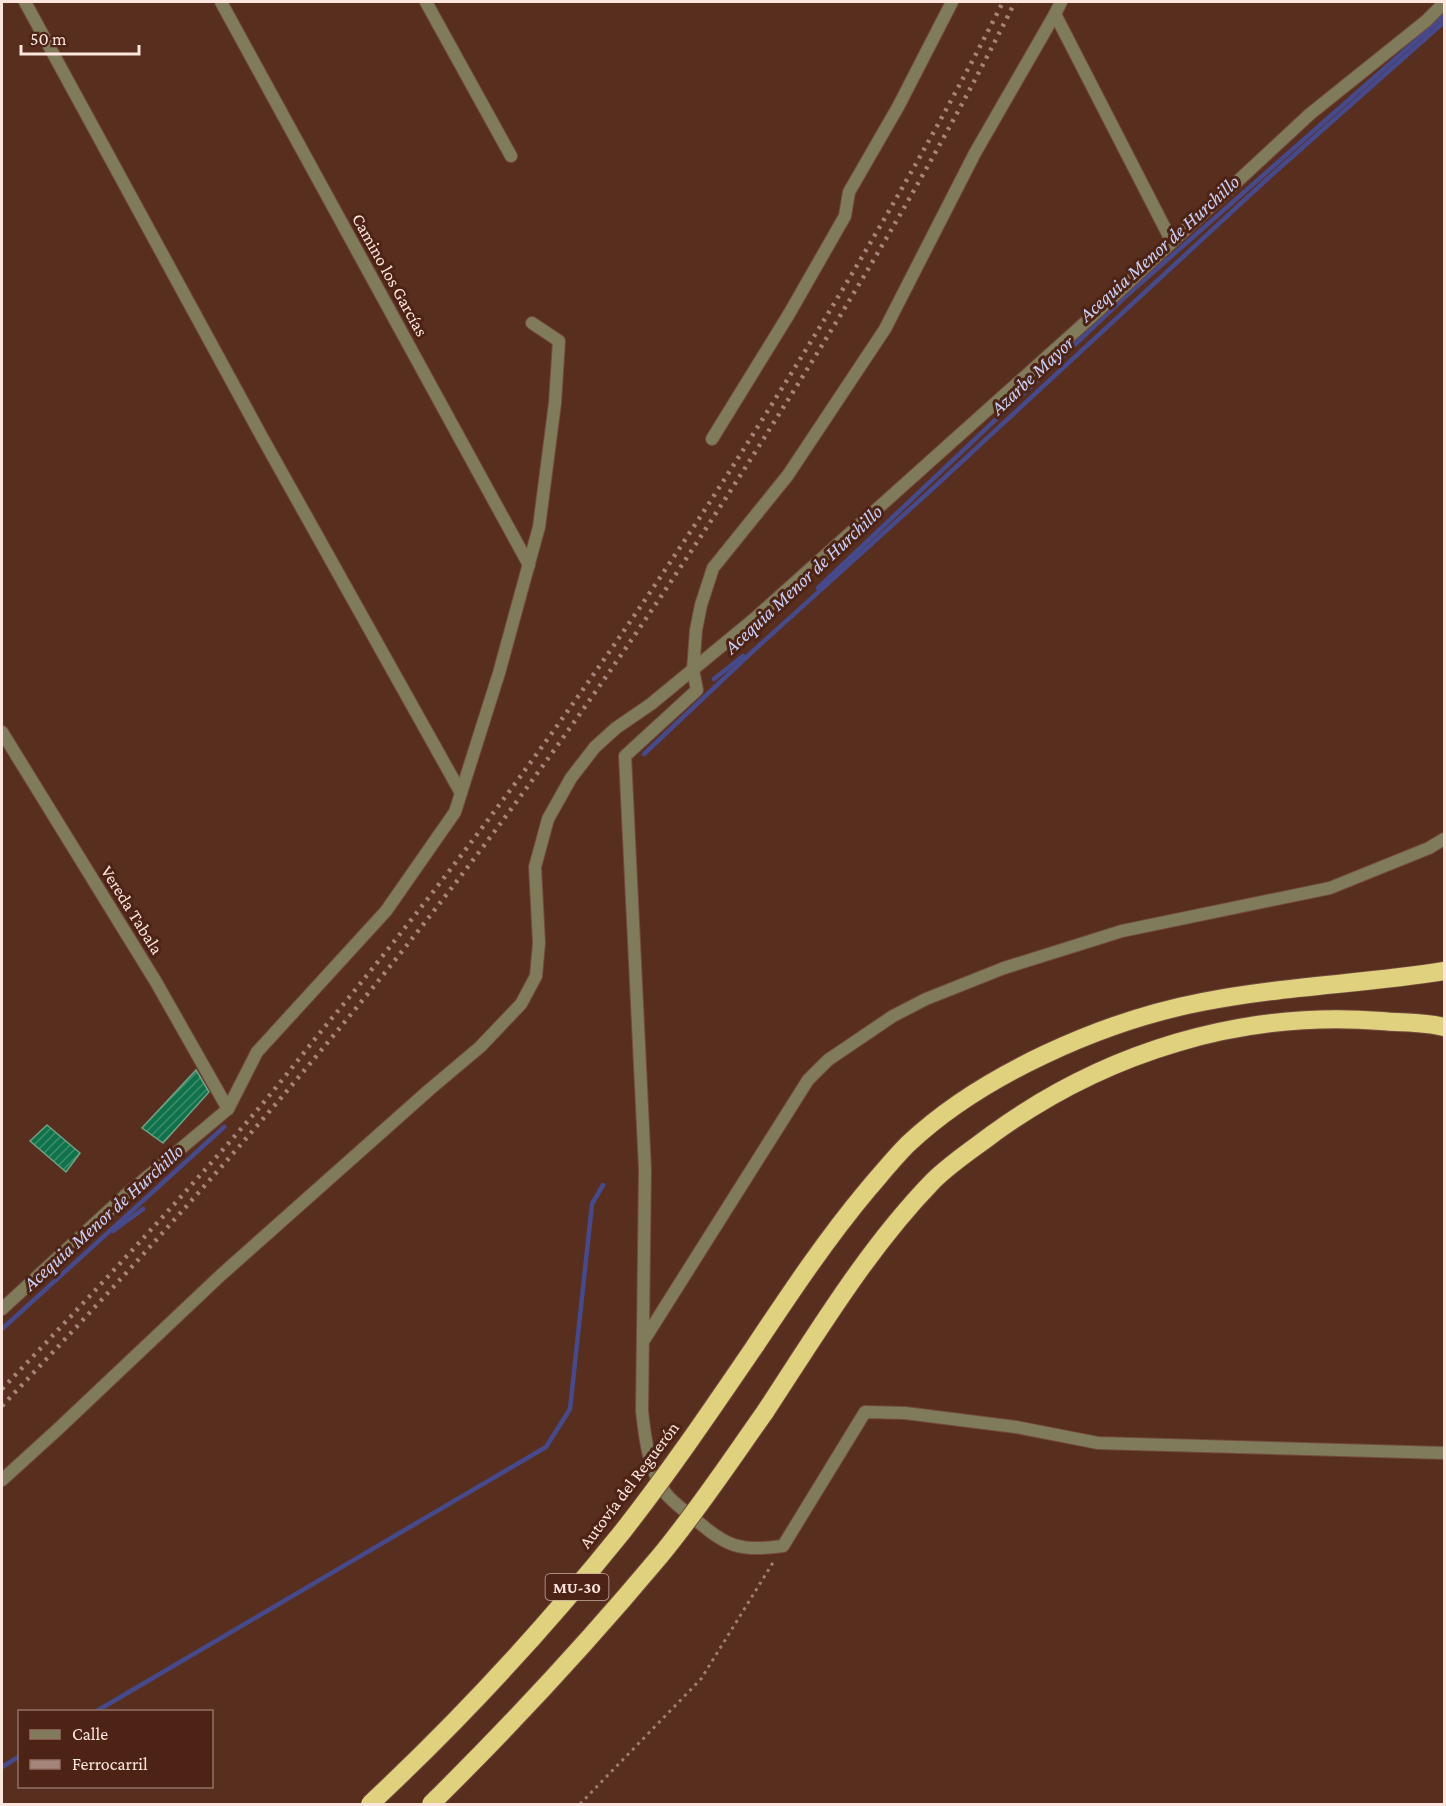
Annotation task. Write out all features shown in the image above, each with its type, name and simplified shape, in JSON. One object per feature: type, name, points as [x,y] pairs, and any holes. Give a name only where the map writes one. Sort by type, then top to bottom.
[{"type":"highway","name":"Autovía del Reguerón","points":[[370,1804],[464,1714],[582,1580],[624,1529],[675,1460],[846,1215],[908,1145],[933,1122],[968,1097],[1036,1060],[1107,1028],[1163,1011],[1200,1002],[1284,989],[1444,971]]},
{"type":"highway","name":"MU-30","points":[[431,1804],[490,1746],[586,1641],[661,1554],[765,1412],[836,1306],[891,1230],[933,1181],[956,1160],[1036,1104],[1098,1072],[1173,1043],[1241,1027],[1287,1021],[1346,1018],[1444,1027]]},
{"type":"street","points":[[25,2],[262,437],[461,793]]},
{"type":"street","name":"Camino los Garcías","points":[[221,2],[529,565]]},
{"type":"street","points":[[426,2],[511,156]]},
{"type":"street","points":[[712,439],[789,314],[845,216],[849,192],[898,107],[952,2]]},
{"type":"street","points":[[1061,2],[975,153],[885,329],[788,475],[713,568],[696,630],[693,670],[697,690],[625,756],[645,1169],[642,1411],[645,1435],[654,1469],[667,1494],[713,1535],[733,1546],[759,1550],[783,1546],[865,1412],[906,1413],[1016,1427],[1098,1443],[1444,1453]]},
{"type":"street","points":[[2,1480],[220,1275],[480,1047],[521,1004],[536,976],[538,943],[535,867],[553,810],[571,778],[594,747],[753,620],[1172,242],[1310,114],[1426,21],[1444,3]]},
{"type":"street","points":[[1054,14],[1172,242]]},
{"type":"street","points":[[2,1309],[129,1192],[228,1109],[257,1052],[386,911],[455,812],[499,672],[539,527],[555,403],[559,340],[532,323]]},
{"type":"street","name":"Vereda Tabala","points":[[2,732],[156,982],[228,1109]]},
{"type":"street","points":[[643,1341],[808,1080],[828,1060],[893,1016],[926,999],[1004,968],[1122,931],[1330,888],[1429,848],[1444,839]]},
{"type":"path","points":[[580,1804],[701,1679],[783,1546]]},
{"type":"building","points":[[196,1070],[209,1092],[163,1143],[142,1128]]},
{"type":"building","points":[[47,1125],[80,1153],[66,1172],[30,1141]]},
{"type":"waterway","name":"Acequia Menor de Hurchillo","points":[[818,588],[1125,297],[1444,16]]},
{"type":"waterway","name":"Azarbe Mayor","points":[[644,754],[1265,181],[1444,22]]},
{"type":"waterway","name":"Acequia Menor de Hurchillo","points":[[714,679],[743,656]]},
{"type":"waterway","name":"Acequia Menor de Hurchillo","points":[[2,1329],[224,1127]]},
{"type":"waterway","points":[[98,1710],[546,1447],[570,1409],[592,1204],[603,1185]]},
{"type":"waterway","name":"Azarbe Mayor","points":[[113,1231],[143,1209]]},
{"type":"waterway","points":[[2,1767],[18,1757]]},
{"type":"railway","points":[[2,1389],[95,1291],[257,1111],[440,882],[553,732],[660,578],[794,369],[857,266],[917,161],[1003,2]]},
{"type":"railway","points":[[2,1406],[199,1192],[326,1045],[447,893],[542,767],[682,565],[812,361],[932,158],[1015,2]]}]
